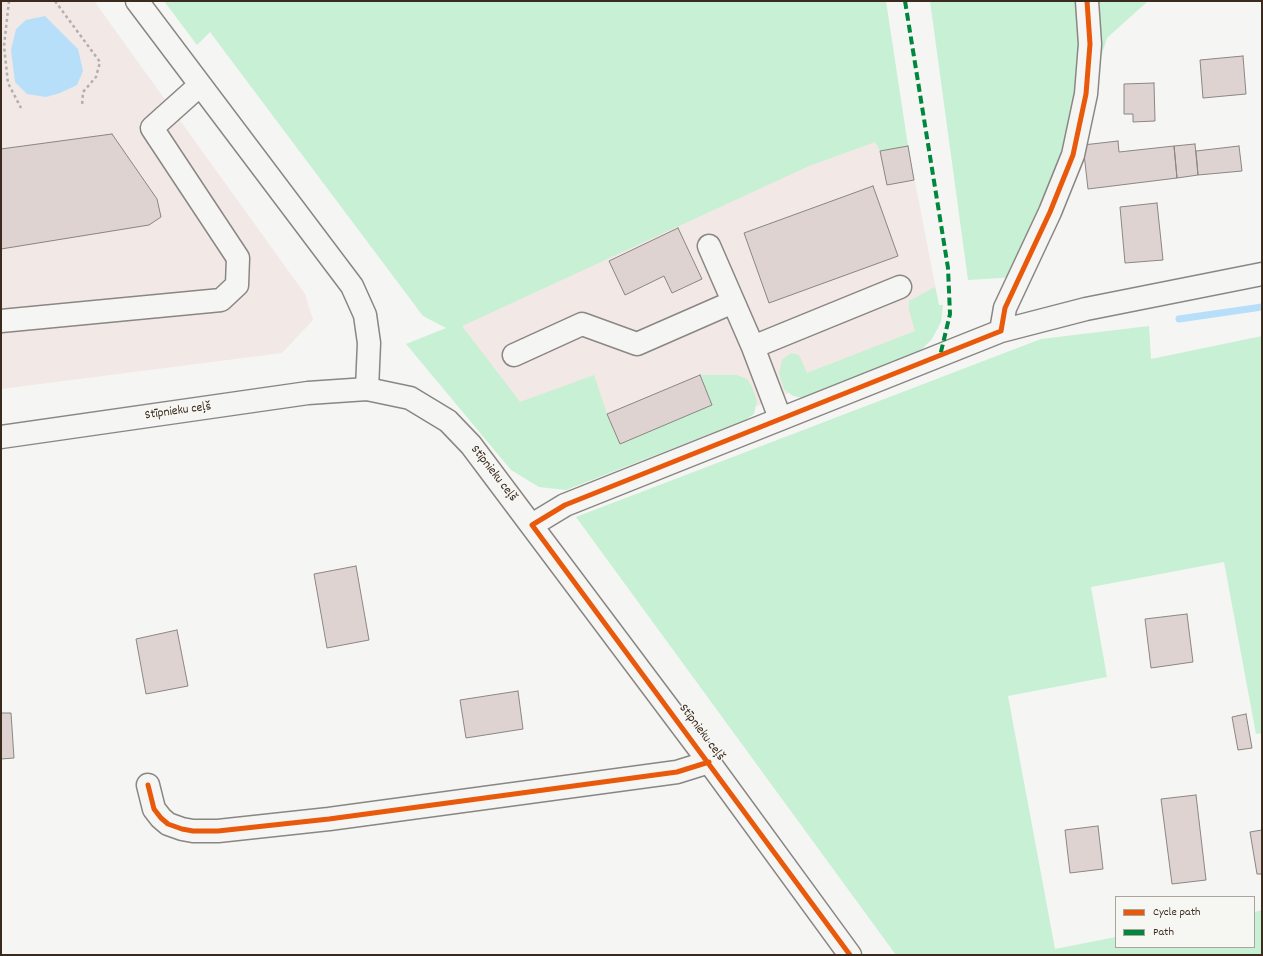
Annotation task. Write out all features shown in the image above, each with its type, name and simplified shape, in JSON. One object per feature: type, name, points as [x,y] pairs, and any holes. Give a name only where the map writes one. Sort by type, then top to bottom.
[{"type":"street","points":[[137,1],[352,286],[366,315],[369,344],[367,389]]},
{"type":"street","points":[[1001,331],[1005,308],[1050,212],[1073,155],[1086,94],[1090,44],[1087,1]]},
{"type":"street","points":[[1,321],[220,300],[237,284],[238,258],[152,128],[200,85]]},
{"type":"street","points":[[709,246],[753,347],[780,418]]},
{"type":"street","points":[[532,525],[565,505],[1001,331],[1086,310],[1262,274]]},
{"type":"street","points":[[753,347],[900,287]]},
{"type":"street","points":[[514,355],[582,324],[637,344],[733,302]]},
{"type":"street","name":"Stīpnieku ceļš","points":[[1,437],[308,393],[367,389],[410,398],[448,421],[471,445],[532,525],[709,762],[850,955]]},
{"type":"street","points":[[148,785],[154,809],[168,824],[193,831],[218,831],[344,817],[677,772],[709,762]]},
{"type":"path","points":[[9,1],[4,46],[6,68],[8,83],[21,108]]},
{"type":"path","points":[[55,1],[100,62],[96,77],[83,92],[82,106]]},
{"type":"shaded area","points":[[1,1],[94,1],[305,294],[313,320],[282,353],[1,389]]},
{"type":"shaded area","points":[[902,115],[939,305],[920,339],[750,409],[575,472],[446,328]]},
{"type":"green space","points":[[164,1],[886,1],[908,146],[880,151],[875,142],[809,166],[462,326],[520,402],[594,375],[607,414],[620,444],[712,405],[700,375],[737,375],[747,379],[752,387],[757,401],[754,414],[745,420],[566,490],[539,487],[511,470],[406,344],[446,328],[423,316],[210,32],[197,45]]},
{"type":"green space","points":[[930,1],[1148,1],[1107,38],[1033,276],[968,280]]},
{"type":"green space","points":[[935,287],[939,305],[943,305],[941,322],[932,339],[916,355],[804,398],[793,396],[784,389],[779,373],[782,360],[791,353],[799,355],[807,373],[915,331],[909,310],[909,301]]},
{"type":"green space","points":[[1149,326],[1151,359],[1262,336],[1262,733],[1256,734],[1224,562],[1091,587],[1107,677],[1008,696],[1055,949],[1115,937],[1115,948],[1255,948],[1255,912],[1262,910],[1262,955],[896,955],[576,517],[1041,339]]},
{"type":"water","points":[[45,16],[78,49],[83,71],[77,85],[60,93],[46,97],[27,94],[15,82],[11,50],[16,29],[26,20]]},
{"type":"building","points":[[1243,56],[1246,94],[1203,98],[1200,60]]},
{"type":"building","points":[[1154,83],[1155,121],[1133,122],[1133,114],[1124,114],[1124,84]]},
{"type":"building","points":[[112,134],[157,199],[161,217],[149,225],[1,249],[1,149]]},
{"type":"building","points":[[1118,141],[1119,152],[1174,146],[1177,178],[1088,189],[1083,145]]},
{"type":"building","points":[[1195,144],[1198,175],[1177,178],[1174,146]]},
{"type":"building","points":[[908,146],[914,180],[887,185],[880,151]]},
{"type":"building","points":[[1239,146],[1242,171],[1198,175],[1196,151]]},
{"type":"building","points":[[873,186],[898,256],[769,303],[744,233]]},
{"type":"building","points":[[1157,203],[1163,260],[1125,263],[1120,207]]},
{"type":"building","points":[[678,228],[702,279],[672,293],[664,276],[625,295],[609,261]]},
{"type":"building","points":[[700,375],[712,405],[620,444],[607,414]]},
{"type":"building","points":[[356,566],[369,640],[327,648],[314,574]]},
{"type":"building","points":[[1187,614],[1193,662],[1151,668],[1145,619]]},
{"type":"building","points":[[177,630],[188,686],[146,694],[136,639]]},
{"type":"building","points":[[518,691],[523,729],[466,738],[460,700]]},
{"type":"building","points":[[1,713],[11,713],[14,758],[1,759]]},
{"type":"building","points":[[1246,714],[1252,748],[1238,750],[1232,717]]},
{"type":"building","points":[[1196,795],[1206,880],[1172,884],[1161,799]]},
{"type":"building","points":[[1098,826],[1103,869],[1070,873],[1065,830]]},
{"type":"building","points":[[1262,830],[1262,874],[1257,874],[1250,832]]},
{"type":"waterway","points":[[1179,319],[1262,307]]},
{"type":"marked path","points":[[905,1],[948,268],[950,314],[940,356]]},
{"type":"cycle path","points":[[850,955],[532,525],[565,505],[1001,331],[1005,308],[1050,212],[1073,155],[1086,94],[1090,44],[1087,1]]},
{"type":"cycle path","points":[[148,785],[154,809],[168,824],[193,831],[218,831],[329,819],[677,772],[709,762]]}]
